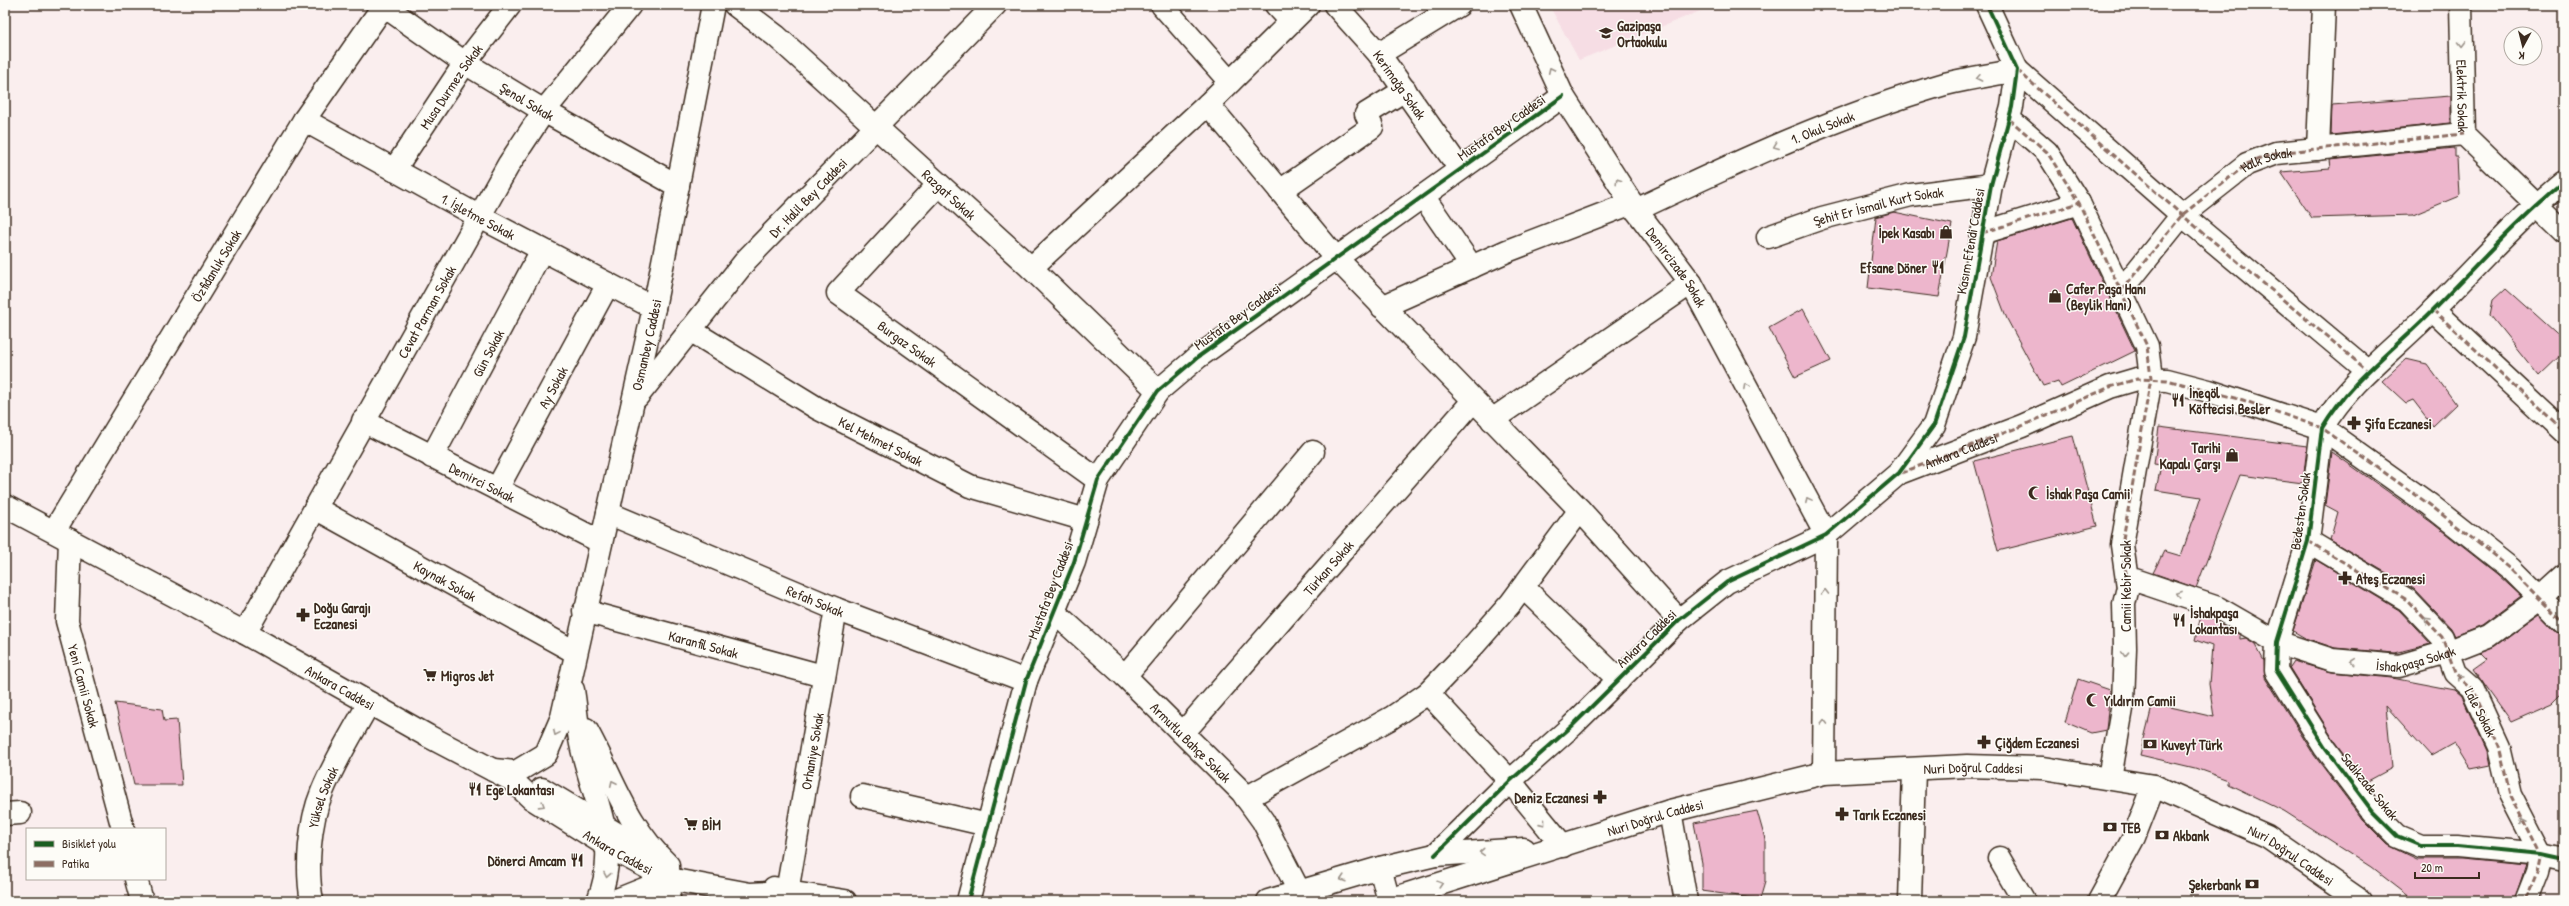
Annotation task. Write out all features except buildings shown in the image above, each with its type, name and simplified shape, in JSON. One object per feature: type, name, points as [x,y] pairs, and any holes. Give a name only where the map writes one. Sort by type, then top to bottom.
[{"type":"street","name":"Şenol Sokak","points":[[384,5],[465,64],[544,112],[678,186]]},
{"type":"street","name":"Özfidanlık Sokak","points":[[62,536],[304,120],[384,5]]},
{"type":"street","name":"Musa Durmez Sokak","points":[[394,170],[465,64],[510,5]]},
{"type":"street","name":"Cevat Parman Sokak","points":[[245,633],[478,216],[544,112],[630,5]]},
{"type":"street","name":"Osmanbey Caddesi","points":[[572,682],[575,652],[634,401],[654,308],[713,5]]},
{"type":"street","name":"Razgat Sokak","points":[[735,5],[776,36],[874,127],[1031,268],[1158,391]]},
{"type":"street","points":[[1162,5],[1230,82]]},
{"type":"street","points":[[1276,5],[1292,21]]},
{"type":"street","points":[[1031,268],[1208,104],[1308,5]]},
{"type":"street","name":"Kerimağa Sokak","points":[[1335,5],[1379,54],[1460,169]]},
{"type":"street","points":[[1379,54],[1459,5]]},
{"type":"street","name":"Demircizade Sokak","points":[[1521,5],[1563,96],[1634,206],[1691,283],[1826,535]]},
{"type":"street","points":[[1987,5],[2017,70],[2182,215],[2368,371]]},
{"type":"street","points":[[2318,149],[2324,5]]},
{"type":"street","name":"Elektrik Sokak","points":[[2461,5],[2464,134],[2535,205],[2564,231]]},
{"type":"street","name":"Dr. Halil Bey Caddesi","points":[[634,401],[747,259],[988,8]]},
{"type":"street","name":"Kasım Efendi Caddesi","points":[[1899,473],[1934,425],[1964,337],[1991,185],[2009,120],[2017,70]]},
{"type":"street","name":"1. Okul Sokak","points":[[1382,307],[1507,251],[1634,206],[1753,155],[1873,108],[1947,84],[2017,70]]},
{"type":"street","points":[[1280,191],[1372,127],[1366,114],[1405,90]]},
{"type":"street","name":"Mustafa Bey Caddesi","points":[[968,901],[1026,681],[1074,562],[1098,480],[1158,391],[1198,357],[1563,96]]},
{"type":"street","points":[[1208,104],[1336,258],[1580,510],[1678,620]]},
{"type":"street","name":"1. İşletme Sokak","points":[[304,120],[478,216],[654,308]]},
{"type":"street","name":"Camii Kebir Sokak","points":[[2009,120],[2047,152],[2079,203],[2147,346],[2151,378],[2122,546],[2128,587],[2124,604],[2125,648],[2123,703],[2110,774]]},
{"type":"street","name":"Halk Sokak","points":[[2121,291],[2182,215],[2247,164],[2276,153],[2464,134]]},
{"type":"street","points":[[2322,428],[2329,416],[2368,371],[2433,310],[2535,205],[2564,182]]},
{"type":"street","name":"Burgaz Sokak","points":[[938,185],[838,293],[1098,480]]},
{"type":"street","name":"Şehit Er İsmail Kurt Sokak","points":[[1768,237],[1822,218],[1911,196],[1991,185]]},
{"type":"street","points":[[1423,196],[1472,267]]},
{"type":"street","points":[[1982,233],[2079,203]]},
{"type":"street","name":"Gün Sokak","points":[[432,457],[542,250]]},
{"type":"street","points":[[1492,420],[1691,283]]},
{"type":"street","name":"Ay Sokak","points":[[497,489],[608,284]]},
{"type":"street","points":[[2433,310],[2564,432]]},
{"type":"street","name":"Kel Mehmet Sokak","points":[[690,330],[817,408],[970,486],[1086,520]]},
{"type":"street","name":"Ankara Caddesi","points":[[1436,855],[1510,782],[1619,680],[1678,620],[1727,582],[1826,535],[1899,473],[2022,426],[2110,387],[2137,379],[2151,378],[2167,380],[2243,400],[2322,428],[2430,505],[2511,569],[2541,597],[2564,622]]},
{"type":"street","name":"Türkan Sokak","points":[[1182,733],[1473,401]]},
{"type":"street","name":"Demirci Sokak","points":[[363,422],[601,542]]},
{"type":"street","name":"Bedesten Sokak","points":[[2277,642],[2308,541],[2322,428]]},
{"type":"street","points":[[1125,676],[1313,452]]},
{"type":"street","name":"Ankara Caddesi","points":[[5,506],[245,633],[369,703],[512,780],[531,798],[618,843],[668,872]]},
{"type":"street","name":"Kaynak Sokak","points":[[315,508],[575,652]]},
{"type":"street","points":[[1246,798],[1391,718],[1428,693],[1474,645],[1523,587],[1580,510]]},
{"type":"street","name":"Refah Sokak","points":[[608,513],[836,609],[1026,681]]},
{"type":"street","points":[[1824,774],[1826,535]]},
{"type":"street","name":"Yeni Camii Sokak","points":[[62,536],[67,621],[123,828]]},
{"type":"street","name":"Lale Sokak","points":[[2308,541],[2408,600],[2442,637],[2456,673],[2472,688],[2498,747],[2510,794],[2541,854]]},
{"type":"street","name":"İshakpaşa Sokak","points":[[2277,642],[2332,660],[2399,666],[2447,652],[2488,636],[2541,597],[2564,576]]},
{"type":"street","points":[[2128,587],[2135,580],[2218,608],[2277,642]]},
{"type":"street","points":[[1523,587],[1619,680]]},
{"type":"street","name":"Orhaniye Sokak","points":[[787,892],[823,676],[836,609]]},
{"type":"street","name":"Karanfil Sokak","points":[[584,611],[823,676]]},
{"type":"street","name":"Armutlu Bahçe Sokak","points":[[1054,612],[1125,676],[1246,798],[1263,822],[1300,893]]},
{"type":"street","name":"Sadıkzade Sokak","points":[[2277,642],[2276,670],[2330,754],[2373,812],[2398,836],[2421,846],[2457,846],[2541,854],[2564,859]]},
{"type":"street","points":[[572,682],[581,744],[603,824]]},
{"type":"street","points":[[493,770],[516,772],[546,754],[562,717],[572,682]]},
{"type":"street","points":[[1428,693],[1510,782],[1563,846]]},
{"type":"street","name":"Yüksel Sokak","points":[[312,901],[308,880],[311,839],[321,793],[369,703]]},
{"type":"street","points":[[577,711],[630,818],[648,846],[668,872],[669,901]]},
{"type":"street","name":"Nuri Doğrul Caddesi","points":[[1388,901],[1670,811],[1824,774],[1967,766],[2043,768],[2110,774],[2154,786],[2267,836],[2361,901]]},
{"type":"street","points":[[1910,901],[1914,770]]},
{"type":"street","points":[[512,780],[539,787],[603,824],[618,843]]},
{"type":"street","points":[[2099,901],[2134,837],[2154,786]]},
{"type":"street","points":[[862,796],[988,825]]},
{"type":"street","points":[[1670,811],[1686,901]]},
{"type":"street","points":[[598,901],[618,843],[630,818]]},
{"type":"street","name":"Nuri Doğrul Caddesi","points":[[1268,901],[1300,893],[1380,868],[1436,855],[1563,846]]},
{"type":"street","points":[[2526,901],[2537,873],[2541,854]]},
{"type":"street","points":[[1999,858],[2024,901]]},
{"type":"street","points":[[1380,868],[1388,901]]},
{"type":"street","points":[[614,901],[668,872],[750,894],[787,892],[845,901]]},
{"type":"street","points":[[136,880],[142,901]]},
{"type":"shaded area","name":"Gazipaşa Ortaokulu","points":[[1549,5],[1715,5],[1579,60]]},
{"type":"marked path","points":[[2017,70],[2182,215],[2368,371]]},
{"type":"marked path","points":[[2009,119],[2047,152],[2079,203],[2147,346],[2151,378],[2122,545],[2128,587]]},
{"type":"marked path","points":[[2121,291],[2182,215],[2247,164],[2276,153],[2464,134]]},
{"type":"marked path","points":[[1982,233],[2079,203]]},
{"type":"marked path","points":[[2433,310],[2564,432]]},
{"type":"marked path","points":[[1901,473],[2022,426],[2110,387],[2137,379],[2167,380],[2243,400],[2322,428],[2430,505],[2511,569],[2564,622]]},
{"type":"marked path","points":[[2308,541],[2407,600],[2442,637],[2455,673],[2472,688],[2499,747],[2510,794],[2541,854],[2537,873],[2526,901]]},
{"type":"cycle path","points":[[1435,855],[1510,781],[1572,726],[1679,620],[1727,582],[1826,535],[1899,473],[1934,425],[1964,337],[1991,185],[2012,107],[2017,70],[1987,5]]},
{"type":"cycle path","points":[[968,901],[1026,681],[1074,562],[1098,480],[1158,391],[1198,357],[1563,96]]},
{"type":"cycle path","points":[[2564,182],[2530,212],[2434,309],[2359,380],[2333,411],[2322,428],[2308,541],[2277,642],[2276,670],[2325,748],[2373,812],[2397,836],[2421,846],[2457,846],[2541,854],[2564,859]]},
{"type":"place","name":"Gazipaşa Ortaokulu","points":[[1606,33]]},
{"type":"place","name":"İpek Kasabı","points":[[1946,232]]},
{"type":"place","name":"Efsane Döner","points":[[1938,267]]},
{"type":"place","name":"Cafer Paşa Hanı (Beylik Hanı)","points":[[2055,296]]},
{"type":"place","name":"İnegöl Köftecisi Besler","points":[[2178,400]]},
{"type":"place","name":"Şifa Eczanesi","points":[[2354,423]]},
{"type":"place","name":"Tarihi Kapalı Çarşı","points":[[2232,455]]},
{"type":"place","name":"İshak Paşa Camii","points":[[2035,493]]},
{"type":"place","name":"Ateş Eczanesi","points":[[2345,578]]},
{"type":"place","name":"Doğu Garajı Eczanesi","points":[[303,615]]},
{"type":"place","name":"İshakpaşa Lokantası","points":[[2179,620]]},
{"type":"place","name":"Migros Jet","points":[[430,675]]},
{"type":"place","name":"Yıldırım Camii","points":[[2093,700]]},
{"type":"place","name":"Çiğdem Eczanesi","points":[[1984,742]]},
{"type":"place","name":"Kuveyt Türk","points":[[2150,744]]},
{"type":"place","name":"Ege Lokantası","points":[[475,789]]},
{"type":"place","name":"Deniz Eczanesi","points":[[1600,797]]},
{"type":"place","name":"Tarık Eczanesi","points":[[1842,814]]},
{"type":"place","name":"BİM","points":[[691,824]]},
{"type":"place","name":"TEB","points":[[2110,827]]},
{"type":"place","name":"Akbank","points":[[2162,835]]},
{"type":"place","name":"Dönerci Amcam","points":[[577,860]]},
{"type":"place","name":"Şekerbank","points":[[2252,884]]}]
